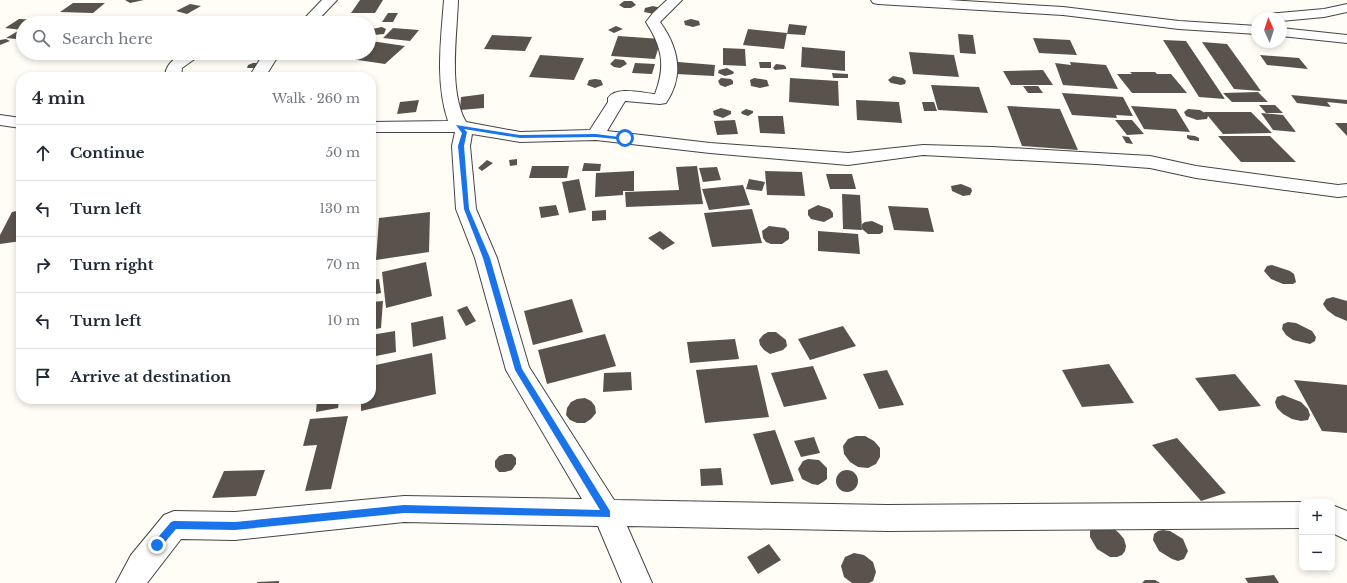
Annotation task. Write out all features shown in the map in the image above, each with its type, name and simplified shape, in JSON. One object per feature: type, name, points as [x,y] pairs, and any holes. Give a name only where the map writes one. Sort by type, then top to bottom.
[{"type":"street","points":[[314,16],[330,0]]},
{"type":"street","points":[[451,0],[447,87],[458,126],[464,132],[461,146],[466,209],[486,258],[518,370],[607,514],[636,583]]},
{"type":"street","points":[[596,135],[612,107],[618,103],[616,98],[620,96],[660,99],[665,92],[670,73],[666,42],[653,22],[656,16],[663,12],[675,0]]},
{"type":"street","points":[[878,0],[1063,11],[1179,25],[1251,30]]},
{"type":"street","points":[[1287,16],[1324,13],[1347,8]]},
{"type":"street","points":[[1179,25],[1251,19]]},
{"type":"street","points":[[1287,33],[1347,39]]},
{"type":"street","points":[[172,72],[176,64],[183,60]]},
{"type":"street","points":[[260,72],[268,60]]},
{"type":"street","points":[[0,120],[16,122]]},
{"type":"street","points":[[376,127],[458,126],[520,136],[596,135],[710,148],[848,159],[923,150],[992,152],[1142,162],[1196,172],[1338,191],[1347,190]]},
{"type":"street","points":[[131,583],[141,565],[174,525],[235,526],[404,509],[607,514],[887,518],[1299,515]]},
{"type":"street","points":[[1335,514],[1347,513]]},
{"type":"street","points":[[1335,520],[1347,526]]},
{"type":"building","points":[[125,0],[144,0],[130,3]]},
{"type":"building","points":[[360,0],[383,0],[375,13],[351,13]]},
{"type":"building","points":[[624,1],[632,1],[636,5],[631,8],[624,8],[619,5]]},
{"type":"building","points":[[73,3],[105,3],[93,13],[60,12]]},
{"type":"building","points":[[190,4],[201,6],[187,14],[176,11]]},
{"type":"building","points":[[653,6],[661,8],[654,14],[644,12],[645,8]]},
{"type":"building","points":[[388,13],[398,13],[393,22],[382,22]]},
{"type":"building","points":[[691,19],[699,21],[700,25],[693,27],[685,25],[684,21]]},
{"type":"building","points":[[16,21],[16,29],[5,28]]},
{"type":"building","points":[[789,24],[807,26],[805,35],[787,34]]},
{"type":"building","points":[[616,26],[623,29],[614,33],[608,30]]},
{"type":"building","points":[[382,27],[386,29],[384,34],[376,35],[376,28]]},
{"type":"building","points":[[393,28],[419,30],[410,41],[383,38]]},
{"type":"building","points":[[748,29],[787,33],[784,49],[743,45]]},
{"type":"building","points":[[16,32],[16,39],[6,38]]},
{"type":"building","points":[[958,34],[973,35],[976,54],[960,53]]},
{"type":"building","points":[[492,35],[532,37],[525,51],[484,49]]},
{"type":"building","points":[[618,36],[661,39],[655,59],[611,56]]},
{"type":"building","points":[[1033,38],[1070,40],[1077,55],[1039,53]]},
{"type":"building","points":[[6,39],[10,41],[0,45],[0,40]]},
{"type":"building","points":[[1163,40],[1186,41],[1225,99],[1199,97]]},
{"type":"building","points":[[376,42],[405,46],[385,64],[358,60],[376,60]]},
{"type":"building","points":[[1202,42],[1227,44],[1261,91],[1234,89]]},
{"type":"building","points":[[802,47],[845,51],[845,71],[801,67]]},
{"type":"building","points":[[723,48],[745,49],[746,66],[723,65]]},
{"type":"building","points":[[909,52],[954,55],[959,77],[913,74]]},
{"type":"building","points":[[540,55],[584,58],[574,80],[529,77]]},
{"type":"building","points":[[1260,55],[1299,58],[1308,69],[1267,65]]},
{"type":"building","points":[[615,59],[624,60],[627,64],[620,68],[614,67],[610,64]]},
{"type":"building","points":[[678,62],[715,65],[714,76],[676,74]]},
{"type":"building","points":[[759,62],[771,62],[771,68],[760,68]]},
{"type":"building","points":[[1070,62],[1106,65],[1118,89],[1063,85],[1055,63],[1071,65]]},
{"type":"building","points":[[259,63],[257,68],[247,68],[248,65]]},
{"type":"building","points":[[635,63],[655,64],[652,74],[632,73]]},
{"type":"building","points":[[776,64],[784,65],[786,69],[775,70],[773,68]]},
{"type":"building","points":[[727,68],[734,72],[733,74],[725,76],[718,73],[719,70]]},
{"type":"building","points":[[1043,70],[1053,85],[1011,85],[1003,71]]},
{"type":"building","points":[[1130,72],[1155,72],[1157,74],[1171,74],[1187,93],[1132,93],[1117,74],[1132,74]]},
{"type":"building","points":[[832,73],[848,74],[848,78],[833,78]]},
{"type":"building","points":[[893,76],[903,78],[906,81],[905,84],[901,85],[891,83],[888,80]]},
{"type":"building","points":[[721,78],[731,79],[733,84],[725,87],[720,85],[718,81]]},
{"type":"building","points":[[754,78],[767,80],[769,86],[760,88],[751,86],[750,80]]},
{"type":"building","points":[[790,78],[838,81],[839,106],[789,102]]},
{"type":"building","points":[[589,80],[601,80],[603,85],[595,88],[587,85]]},
{"type":"building","points":[[931,85],[979,87],[988,113],[938,110]]},
{"type":"building","points":[[1023,86],[1038,86],[1043,93],[1028,93]]},
{"type":"building","points":[[1258,92],[1268,102],[1232,102],[1223,93]]},
{"type":"building","points":[[1062,93],[1123,97],[1133,116],[1116,115],[1117,118],[1072,115]]},
{"type":"building","points":[[484,94],[484,108],[460,110],[461,97]]},
{"type":"building","points":[[1291,95],[1347,100],[1347,104],[1327,102],[1331,107],[1297,103]]},
{"type":"building","points":[[419,100],[416,112],[397,114],[400,102]]},
{"type":"building","points":[[856,100],[899,102],[902,123],[857,120]]},
{"type":"building","points":[[922,102],[934,102],[937,111],[924,111]]},
{"type":"building","points":[[1259,105],[1275,105],[1283,113],[1266,113]]},
{"type":"building","points":[[1007,106],[1060,109],[1078,150],[1022,146]]},
{"type":"building","points":[[1131,106],[1176,109],[1190,132],[1144,129]]},
{"type":"building","points":[[721,108],[731,111],[731,114],[723,118],[714,115],[713,111]]},
{"type":"building","points":[[746,109],[753,111],[753,113],[748,116],[742,114],[741,112]]},
{"type":"building","points":[[1188,109],[1200,110],[1205,113],[1204,112],[1251,112],[1272,133],[1223,134],[1208,116],[1207,119],[1197,120],[1186,116],[1184,112]]},
{"type":"building","points":[[1261,113],[1283,115],[1296,132],[1273,130]]},
{"type":"building","points":[[758,116],[783,116],[785,134],[760,133]]},
{"type":"building","points":[[735,120],[738,134],[717,135],[714,121]]},
{"type":"building","points":[[1115,120],[1132,120],[1144,134],[1127,135]]},
{"type":"building","points":[[1335,123],[1347,123],[1347,136]]},
{"type":"building","points":[[1187,135],[1199,138],[1199,141],[1190,140],[1187,138]]},
{"type":"building","points":[[1122,136],[1129,137],[1133,144],[1126,143]]},
{"type":"building","points":[[1218,136],[1270,136],[1296,162],[1241,162]]},
{"type":"building","points":[[517,159],[517,165],[510,166],[509,160]]},
{"type":"building","points":[[487,160],[493,163],[482,171],[478,168]]},
{"type":"building","points":[[584,163],[601,164],[600,171],[582,171]]},
{"type":"building","points":[[532,166],[569,166],[567,178],[529,178]]},
{"type":"building","points":[[697,166],[703,204],[626,207],[625,192],[679,190],[676,167]]},
{"type":"building","points":[[717,167],[721,180],[703,182],[699,168]]},
{"type":"building","points":[[634,171],[634,191],[623,191],[623,195],[595,197],[596,173]]},
{"type":"building","points":[[765,171],[802,172],[805,196],[767,195]]},
{"type":"building","points":[[826,174],[852,174],[856,189],[830,189]]},
{"type":"building","points":[[579,179],[586,210],[569,213],[562,182]]},
{"type":"building","points":[[749,179],[765,182],[762,191],[746,189]]},
{"type":"building","points":[[961,184],[971,188],[972,191],[970,195],[963,196],[952,191],[951,186]]},
{"type":"building","points":[[743,185],[750,205],[709,210],[702,189]]},
{"type":"building","points":[[842,194],[860,195],[862,230],[843,229]]},
{"type":"building","points":[[556,205],[559,215],[541,218],[539,207]]},
{"type":"building","points":[[818,205],[830,209],[833,213],[833,217],[824,222],[811,219],[808,215],[808,210]]},
{"type":"building","points":[[888,206],[928,208],[934,232],[894,230]]},
{"type":"building","points":[[752,209],[762,243],[712,247],[704,213]]},
{"type":"building","points":[[606,210],[606,220],[592,221],[592,211]]},
{"type":"building","points":[[16,211],[16,242],[0,244],[0,235],[12,212]]},
{"type":"building","points":[[430,212],[429,252],[376,260],[379,218]]},
{"type":"building","points":[[872,221],[883,226],[883,232],[880,234],[868,234],[862,229],[862,224]]},
{"type":"building","points":[[769,226],[785,228],[789,232],[789,239],[782,244],[771,244],[766,242],[763,238],[762,231]]},
{"type":"building","points":[[660,231],[675,243],[663,250],[648,238]]},
{"type":"building","points":[[818,231],[858,234],[860,254],[818,251]]},
{"type":"building","points":[[426,262],[432,296],[386,308],[382,272]]},
{"type":"building","points":[[1272,265],[1290,271],[1294,274],[1296,282],[1293,284],[1283,284],[1271,279],[1264,271],[1267,266]]},
{"type":"building","points":[[376,279],[379,279],[381,293],[376,294]]},
{"type":"building","points":[[1333,297],[1347,301],[1347,321],[1335,316],[1327,310],[1323,304],[1326,299]]},
{"type":"building","points":[[572,299],[583,332],[533,345],[524,311]]},
{"type":"building","points":[[383,301],[381,328],[376,329],[376,302]]},
{"type":"building","points":[[467,306],[476,321],[466,326],[457,310]]},
{"type":"building","points":[[443,316],[446,339],[413,347],[411,323]]},
{"type":"building","points":[[1288,322],[1296,323],[1312,331],[1316,337],[1315,341],[1310,344],[1293,340],[1286,335],[1282,329],[1283,324]]},
{"type":"building","points":[[843,326],[856,346],[810,360],[798,339]]},
{"type":"building","points":[[395,331],[396,352],[376,356],[376,334]]},
{"type":"building","points":[[768,332],[776,332],[786,340],[787,346],[783,350],[770,354],[764,350],[760,345],[759,340]]},
{"type":"building","points":[[605,334],[616,366],[547,384],[538,350]]},
{"type":"building","points":[[735,339],[739,359],[690,363],[687,342]]},
{"type":"building","points":[[432,353],[436,394],[361,411],[361,404],[376,404],[376,365]]},
{"type":"building","points":[[1109,364],[1134,403],[1082,407],[1062,370]]},
{"type":"building","points":[[757,365],[769,417],[705,423],[696,370]]},
{"type":"building","points":[[813,366],[827,399],[784,407],[771,373]]},
{"type":"building","points":[[887,370],[904,405],[879,409],[863,374]]},
{"type":"building","points":[[631,372],[632,390],[603,392],[604,373]]},
{"type":"building","points":[[1235,374],[1261,406],[1219,411],[1195,378]]},
{"type":"building","points":[[1294,380],[1347,385],[1347,433],[1322,431]]},
{"type":"building","points":[[1283,395],[1301,402],[1308,409],[1310,415],[1308,420],[1301,421],[1292,419],[1283,414],[1277,408],[1275,402],[1277,397]]},
{"type":"building","points":[[585,398],[591,401],[595,406],[596,413],[585,423],[577,423],[570,420],[566,415],[567,408],[571,402],[577,399]]},
{"type":"building","points":[[317,404],[338,404],[338,408],[316,412]]},
{"type":"building","points":[[348,416],[331,489],[305,491],[317,445],[303,446],[310,419]]},
{"type":"building","points":[[775,430],[794,481],[771,485],[753,434]]},
{"type":"building","points":[[856,436],[865,436],[874,441],[880,448],[880,457],[876,464],[868,468],[858,467],[850,462],[844,454],[843,446],[848,439]]},
{"type":"building","points":[[814,437],[820,453],[801,457],[794,441]]},
{"type":"building","points":[[1177,438],[1226,493],[1201,501],[1152,445]]},
{"type":"building","points":[[512,454],[516,458],[516,464],[512,470],[499,472],[495,467],[495,461],[499,456]]},
{"type":"building","points":[[808,459],[819,460],[827,468],[827,479],[818,485],[802,479],[798,469],[803,461]]},
{"type":"building","points":[[721,468],[723,485],[701,486],[700,469]]},
{"type":"building","points":[[265,470],[256,496],[212,498],[224,471]]},
{"type":"building","points":[[847,470],[855,473],[858,481],[855,489],[847,492],[839,489],[836,481],[839,473]]},
{"type":"building","points":[[1094,527],[1113,528],[1119,533],[1124,539],[1126,546],[1122,555],[1110,557],[1097,549],[1090,537],[1090,531]]},
{"type":"building","points":[[1163,530],[1170,531],[1183,539],[1188,551],[1184,559],[1178,561],[1159,551],[1153,540],[1154,534]]},
{"type":"building","points":[[769,544],[781,560],[758,574],[747,557]]},
{"type":"building","points":[[854,553],[864,555],[873,562],[876,572],[873,581],[869,583],[852,583],[844,577],[841,566],[845,557]]},
{"type":"building","points":[[1274,575],[1279,583],[1248,583],[1245,578]]},
{"type":"building","points":[[1145,580],[1155,580],[1160,583],[1142,583]]},
{"type":"building","points":[[279,581],[279,583],[257,583],[257,582]]},
{"type":"route","points":[[157,545],[174,525],[235,526],[404,509],[607,514],[518,370],[486,258],[466,209],[461,146],[464,132],[458,126],[520,136],[596,135],[625,138]]}]
